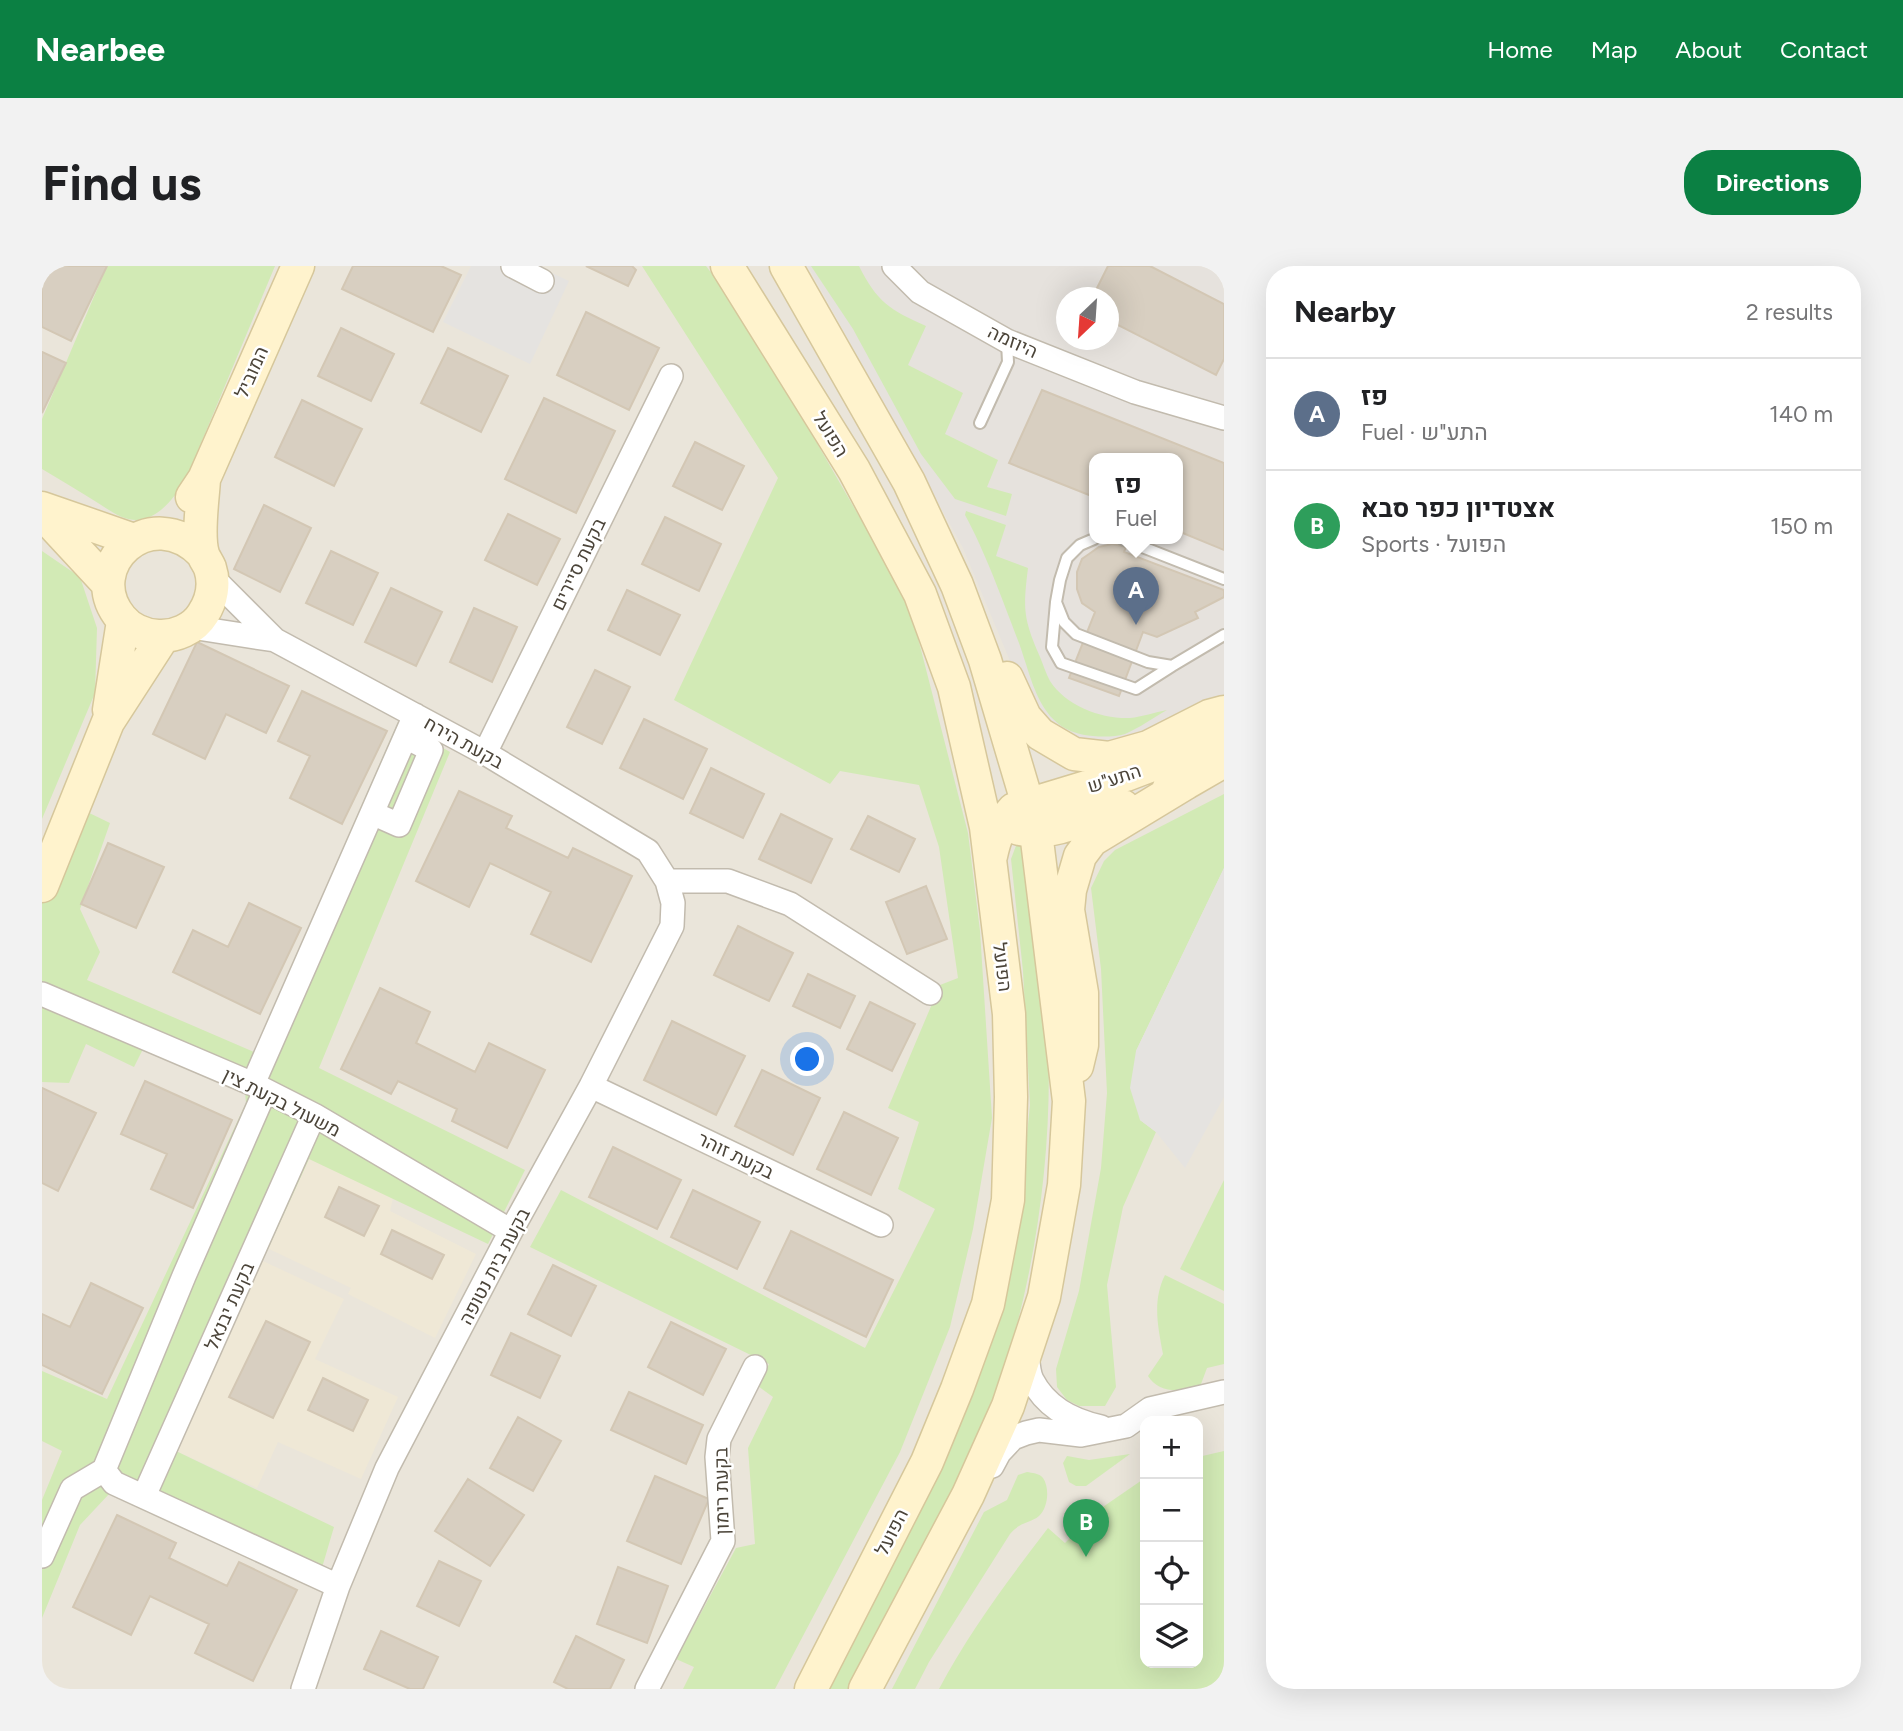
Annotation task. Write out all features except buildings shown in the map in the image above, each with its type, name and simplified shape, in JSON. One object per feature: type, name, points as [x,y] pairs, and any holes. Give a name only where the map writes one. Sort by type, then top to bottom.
[{"type":"main road","name":"המוביל","points":[[167,533],[204,479],[298,266]]},
{"type":"main road","name":"הפועל","points":[[727,266],[854,470],[920,594],[954,687],[1012,815]]},
{"type":"main road","name":"הפועל","points":[[786,266],[909,482],[957,585],[985,660],[1012,815],[1069,1101],[1064,1185],[1044,1297],[1027,1352],[1008,1406],[968,1494],[865,1689]]},
{"type":"main road","name":"המוביל","points":[[204,479],[201,519],[207,566]]},
{"type":"main road","points":[[42,508],[134,540]]},
{"type":"main road","points":[[42,513],[108,584]]},
{"type":"main road","points":[[108,722],[177,632],[201,617],[209,605],[212,592],[207,566],[193,544],[167,533],[150,534],[134,540],[120,551],[111,567],[108,584],[115,610],[123,621],[149,636],[177,632]]},
{"type":"main road","points":[[957,585],[993,648],[1025,717],[1040,734],[1074,754],[1109,758],[1148,747],[1209,716],[1224,712]]},
{"type":"main road","points":[[42,886],[108,722],[123,621]]},
{"type":"main road","name":"התע\"ש","points":[[1012,815],[1126,775],[1194,748],[1224,732]]},
{"type":"main road","name":"התע\"ש","points":[[1012,815],[1084,820],[1186,783],[1224,761]]},
{"type":"main road","points":[[1069,1101],[1082,1045],[1082,993],[1068,910],[1070,890],[1080,856],[1092,840],[1186,783]]},
{"type":"main road","name":"הפועל","points":[[811,1689],[927,1462],[988,1304],[1008,1200],[1011,1097],[1009,1014],[986,827],[1012,815]]},
{"type":"street","points":[[513,266],[542,281]]},
{"type":"street","name":"היוזמה","points":[[894,266],[920,292],[1007,341],[1135,392],[1224,418]]},
{"type":"street","name":"בקעת סיירים","points":[[485,753],[671,376]]},
{"type":"street","name":"בקעת הירח","points":[[207,566],[275,640],[485,753],[648,851]]},
{"type":"street","name":"בקעת הירח","points":[[177,632],[275,640]]},
{"type":"street","points":[[42,1556],[72,1489],[104,1470],[372,813],[415,715]]},
{"type":"street","name":"בקעת בית נטופה","points":[[303,1689],[338,1586],[387,1468],[511,1231],[591,1086],[671,926],[673,903],[667,881],[648,851]]},
{"type":"street","points":[[667,881],[727,881],[790,904],[930,993]]},
{"type":"street","name":"משעול בקעת צין","points":[[42,994],[259,1088],[314,1115],[511,1231]]},
{"type":"street","name":"בקעת זוהר","points":[[591,1086],[881,1225]]},
{"type":"street","name":"בקעת יבנאל","points":[[144,1496],[314,1115]]},
{"type":"street","points":[[1027,1352],[1031,1378],[1044,1398],[1057,1410],[1073,1419],[1111,1429]]},
{"type":"street","name":"בקעת רימון","points":[[647,1689],[723,1541],[717,1457],[719,1438],[755,1367]]},
{"type":"street","points":[[968,1494],[989,1472],[999,1453],[1013,1438],[1039,1430],[1082,1435],[1126,1426],[1150,1409],[1224,1392]]},
{"type":"street","points":[[104,1470],[114,1483],[338,1586]]},
{"type":"lane","points":[[980,424],[1009,362],[1007,341]]},
{"type":"lane","points":[[1089,541],[1080,545],[1067,558],[1060,580],[1052,626],[1052,647],[1061,663],[1136,689],[1224,635]]},
{"type":"lane","points":[[1135,544],[1224,579]]},
{"type":"lane","points":[[1056,602],[1064,622],[1076,634],[1148,662],[1172,666]]},
{"type":"shaded area","points":[[42,266],[1224,266],[1224,1689],[42,1689]]},
{"type":"shaded area","points":[[471,266],[537,266],[569,281],[530,364],[443,322]]},
{"type":"shaded area","points":[[808,266],[1224,266],[1224,757],[1089,748],[1051,731],[1020,685],[963,548]]},
{"type":"shaded area","points":[[1224,868],[1224,1097],[1185,1168],[1156,1132],[1140,1120],[1130,1088],[1136,1051]]},
{"type":"shaded area","points":[[309,1158],[393,1198],[390,1211],[476,1254],[435,1338],[348,1294],[351,1288],[267,1248]]},
{"type":"shaded area","points":[[263,1261],[344,1299],[315,1359],[398,1397],[361,1479],[278,1442],[257,1488],[176,1451]]},
{"type":"green space","points":[[107,266],[275,266],[186,479],[168,504],[143,519],[122,517],[42,469],[42,419]]},
{"type":"green space","points":[[642,266],[706,266],[742,313],[909,603],[968,833],[980,931],[992,1118],[973,1229],[950,1327],[900,1452],[775,1689],[683,1689],[694,1667],[676,1659],[736,1548],[755,1544],[748,1448],[773,1397],[758,1386],[769,1364],[530,1247],[561,1190],[865,1348],[935,1209],[898,1189],[919,1122],[888,1108],[940,985],[958,978],[939,847],[919,785],[840,771],[830,784],[674,700],[778,478]]},
{"type":"green space","points":[[811,266],[859,266],[872,288],[886,304],[926,326],[908,365],[963,393],[945,434],[998,460],[987,487],[1012,494],[1006,516],[955,499],[921,454],[853,329]]},
{"type":"green space","points":[[966,511],[1006,525],[996,556],[1028,568],[1025,594],[1027,623],[1047,675],[1057,690],[1085,709],[1119,718],[1139,717],[1167,710],[1125,734],[1109,737],[1075,733],[1050,716],[1035,690],[994,578],[965,515]]},
{"type":"green space","points":[[42,551],[80,577],[97,628],[95,693],[42,819]]},
{"type":"green space","points":[[398,722],[450,752],[319,1068],[525,1170],[488,1244],[309,1159],[176,1451],[334,1527],[321,1571],[110,1493],[80,1525],[42,1618],[42,1500],[62,1451],[42,1441],[42,1371],[107,1399],[246,1103],[245,1092],[144,1047],[134,1067],[86,1044],[69,1083],[42,1082],[42,899],[81,809],[110,823],[80,909],[100,952],[87,980],[254,1052]]},
{"type":"green space","points":[[1224,794],[1224,868],[1136,1051],[1140,1120],[1156,1132],[1123,1207],[1107,1285],[1116,1387],[1105,1406],[1079,1406],[1067,1400],[1057,1387],[1056,1369],[1079,1291],[1101,1168],[1107,1093],[1101,969],[1091,888],[1104,861],[1115,850]]},
{"type":"green space","points":[[1017,843],[1021,846],[1040,951],[1049,1063],[1040,1210],[1022,1306],[991,1409],[935,1524],[848,1689],[826,1689],[933,1484],[975,1386],[1000,1306],[1020,1204],[1030,1105],[1023,971],[1011,859]]},
{"type":"green space","points":[[1224,1180],[1224,1291],[1180,1269]]},
{"type":"green space","points":[[1165,1275],[1224,1304],[1224,1364],[1207,1368],[1201,1384],[1187,1389],[1165,1389],[1148,1376],[1163,1354],[1157,1304]]},
{"type":"green space","points":[[1224,1451],[1224,1689],[939,1689],[976,1626],[1048,1528],[1065,1543],[1097,1511],[1140,1481],[1140,1668],[1203,1668],[1203,1456]]},
{"type":"green space","points":[[1130,1454],[1086,1486],[1076,1486],[1069,1482],[1063,1463],[1067,1456],[1089,1460]]},
{"type":"green space","points":[[1027,1472],[1040,1475],[1047,1487],[1047,1498],[1042,1512],[1010,1534],[929,1662],[915,1689],[892,1689],[984,1512],[1007,1500],[1018,1475]]},
{"type":"place","name":"פז","points":[[1136,625]]},
{"type":"place","name":"אצטדיון כפר סבא","points":[[1086,1557]]}]
